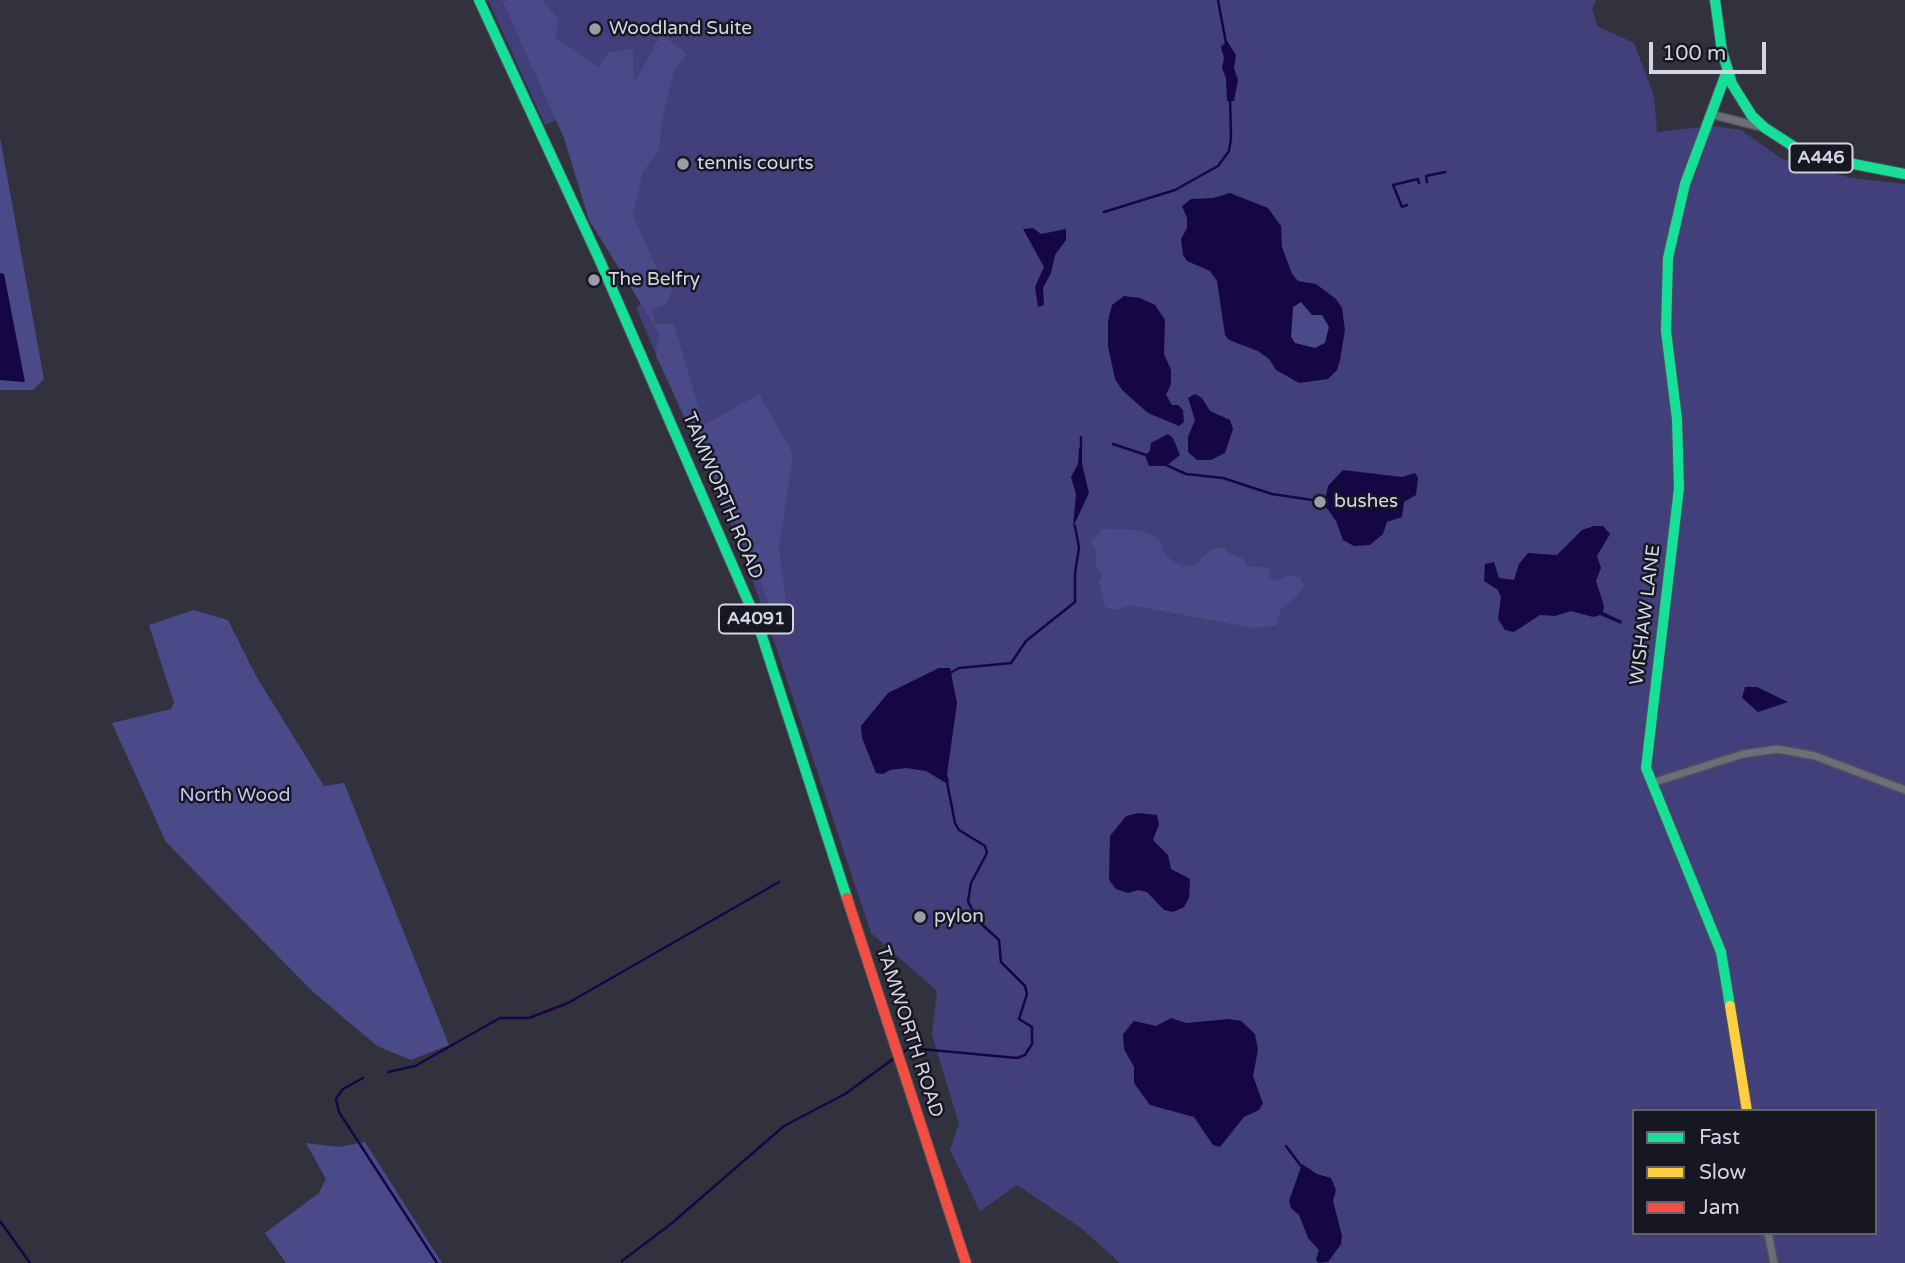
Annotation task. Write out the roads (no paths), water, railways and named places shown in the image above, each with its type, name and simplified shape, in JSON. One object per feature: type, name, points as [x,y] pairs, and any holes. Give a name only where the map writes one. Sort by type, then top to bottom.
[{"type":"main road","name":"TAMWORTH ROAD","points":[[479,0],[600,261],[758,624],[966,1263]]},
{"type":"main road","name":"A446","points":[[1716,0],[1727,71],[1741,100],[1765,128],[1786,143],[1818,157],[1905,174]]},
{"type":"main road","name":"WISHAW LANE","points":[[1727,71],[1685,184],[1668,258],[1666,331],[1678,430],[1679,488],[1646,768],[1721,952],[1747,1109]]},
{"type":"street","points":[[1710,114],[1765,128]]},
{"type":"street","points":[[1652,783],[1743,754],[1778,749],[1827,760],[1905,790]]},
{"type":"street","points":[[1768,1235],[1774,1263]]},
{"type":"waterway","points":[[1218,0],[1226,43]]},
{"type":"waterway","points":[[1104,212],[1175,190],[1218,166],[1229,151],[1230,98]]},
{"type":"waterway","points":[[1427,182],[1426,176],[1445,172]]},
{"type":"waterway","points":[[1407,205],[1402,207],[1393,185],[1418,179],[1419,183]]},
{"type":"waterway","points":[[1081,437],[1081,448]]},
{"type":"waterway","points":[[1113,444],[1146,455]]},
{"type":"waterway","points":[[1164,464],[1186,474],[1223,478],[1272,494],[1326,502]]},
{"type":"waterway","points":[[950,673],[959,668],[1011,663],[1026,641],[1075,602],[1075,573],[1079,548],[1075,526]]},
{"type":"waterway","points":[[905,1051],[910,1048],[1017,1058],[1025,1055],[1032,1044],[1032,1027],[1019,1019],[1027,994],[1025,986],[1001,962],[999,940],[977,920],[968,901],[971,883],[987,853],[985,846],[959,830],[955,823],[947,782]]},
{"type":"waterway","points":[[388,1072],[415,1066],[500,1018],[529,1018],[568,1003],[779,882]]},
{"type":"waterway","points":[[622,1261],[672,1223],[784,1126],[845,1094],[893,1059]]},
{"type":"waterway","points":[[363,1078],[343,1089],[336,1099],[339,1112],[437,1263]]},
{"type":"waterway","points":[[1286,1146],[1301,1166]]},
{"type":"waterway","points":[[0,1221],[30,1263]]},
{"type":"place","name":"Woodland Suite","points":[[595,29]]},
{"type":"place","name":"tennis courts","points":[[683,164]]},
{"type":"place","name":"The Belfry","points":[[594,280]]},
{"type":"place","name":"bushes","points":[[1320,502]]},
{"type":"place","name":"pylon","points":[[920,917]]},
{"type":"park label","name":"North Wood","points":[[235,796]]}]
